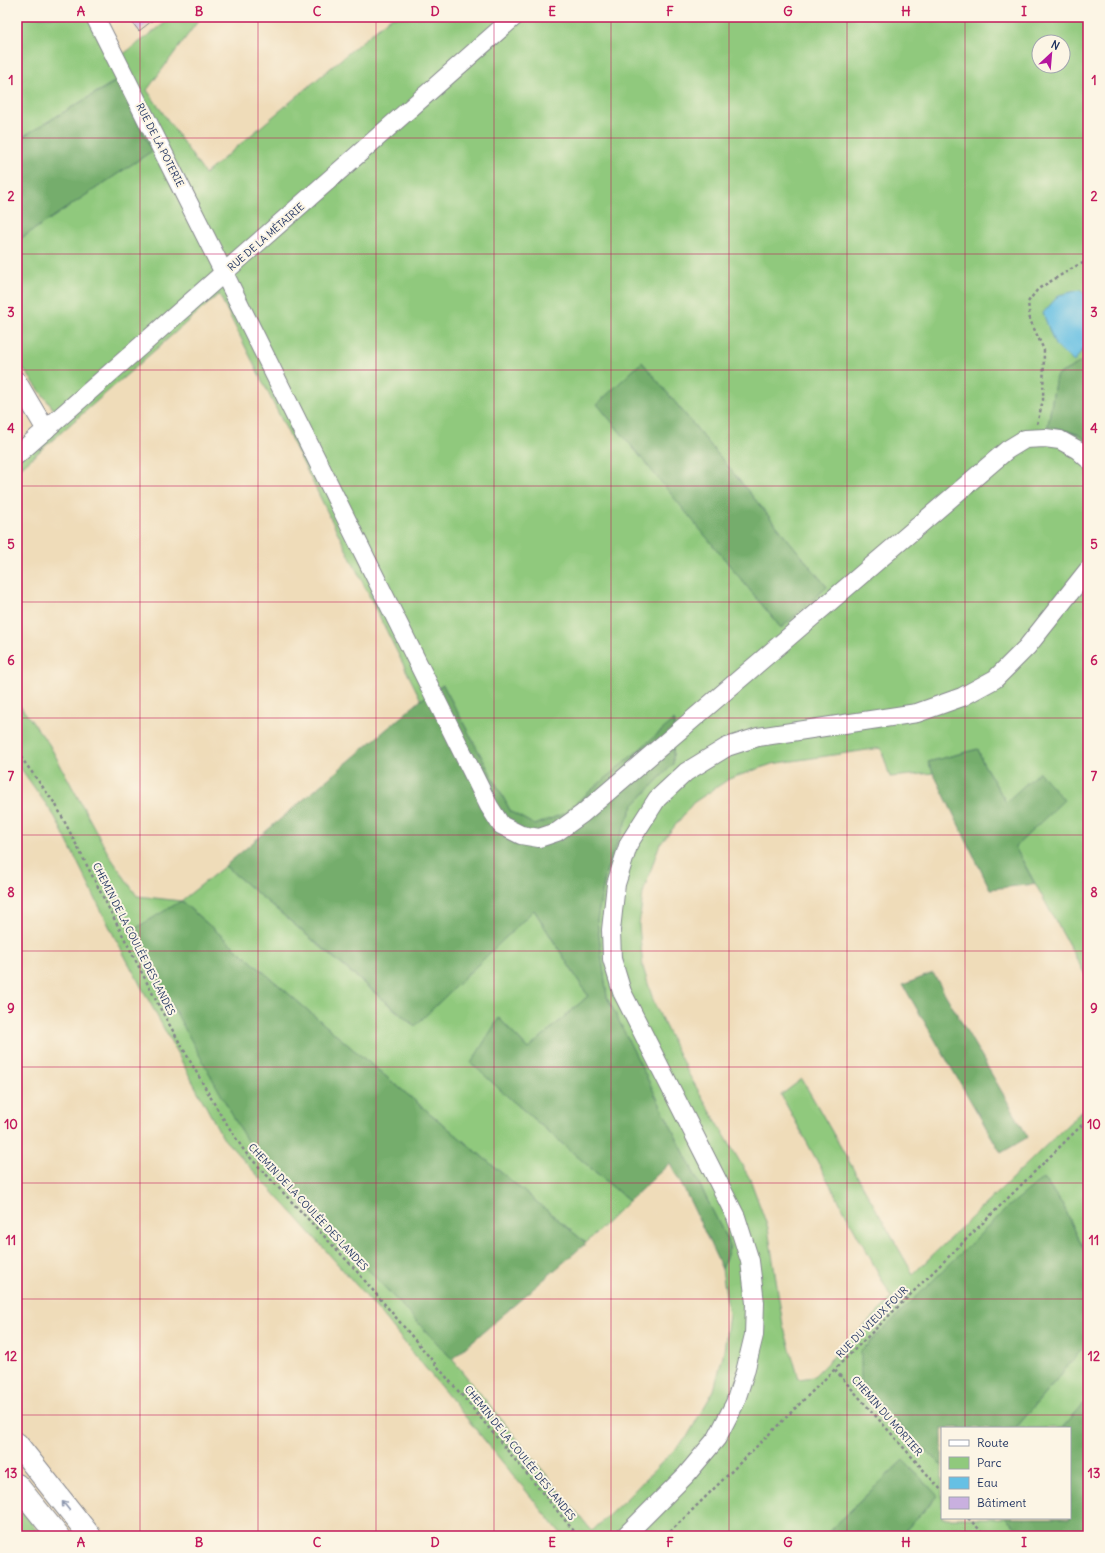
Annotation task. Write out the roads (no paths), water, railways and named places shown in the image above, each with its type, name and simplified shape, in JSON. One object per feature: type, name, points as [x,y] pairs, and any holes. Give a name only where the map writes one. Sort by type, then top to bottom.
[{"type":"highway","points":[[17,1444],[90,1536]]},
{"type":"highway","points":[[17,1485],[58,1536]]},
{"type":"street","name":"RUE DE LA POTERIE","points":[[95,17],[489,806],[501,825],[521,835],[539,838],[557,832],[582,814],[1007,450],[1025,439],[1045,438],[1060,440],[1078,450],[1088,459]]},
{"type":"street","name":"RUE DE LA MÉTAIRIE","points":[[17,455],[514,17]]},
{"type":"street","points":[[17,382],[46,430]]},
{"type":"street","points":[[625,1536],[686,1475],[717,1438],[736,1403],[745,1372],[754,1335],[755,1303],[750,1261],[736,1217],[622,992],[612,959],[611,930],[616,884],[629,843],[657,799],[686,772],[727,747],[758,737],[917,713],[962,697],[996,679],[1027,647],[1088,570]]},
{"type":"water","points":[[1080,290],[1088,298],[1088,343],[1074,362],[1055,345],[1043,313],[1059,295]]}]
